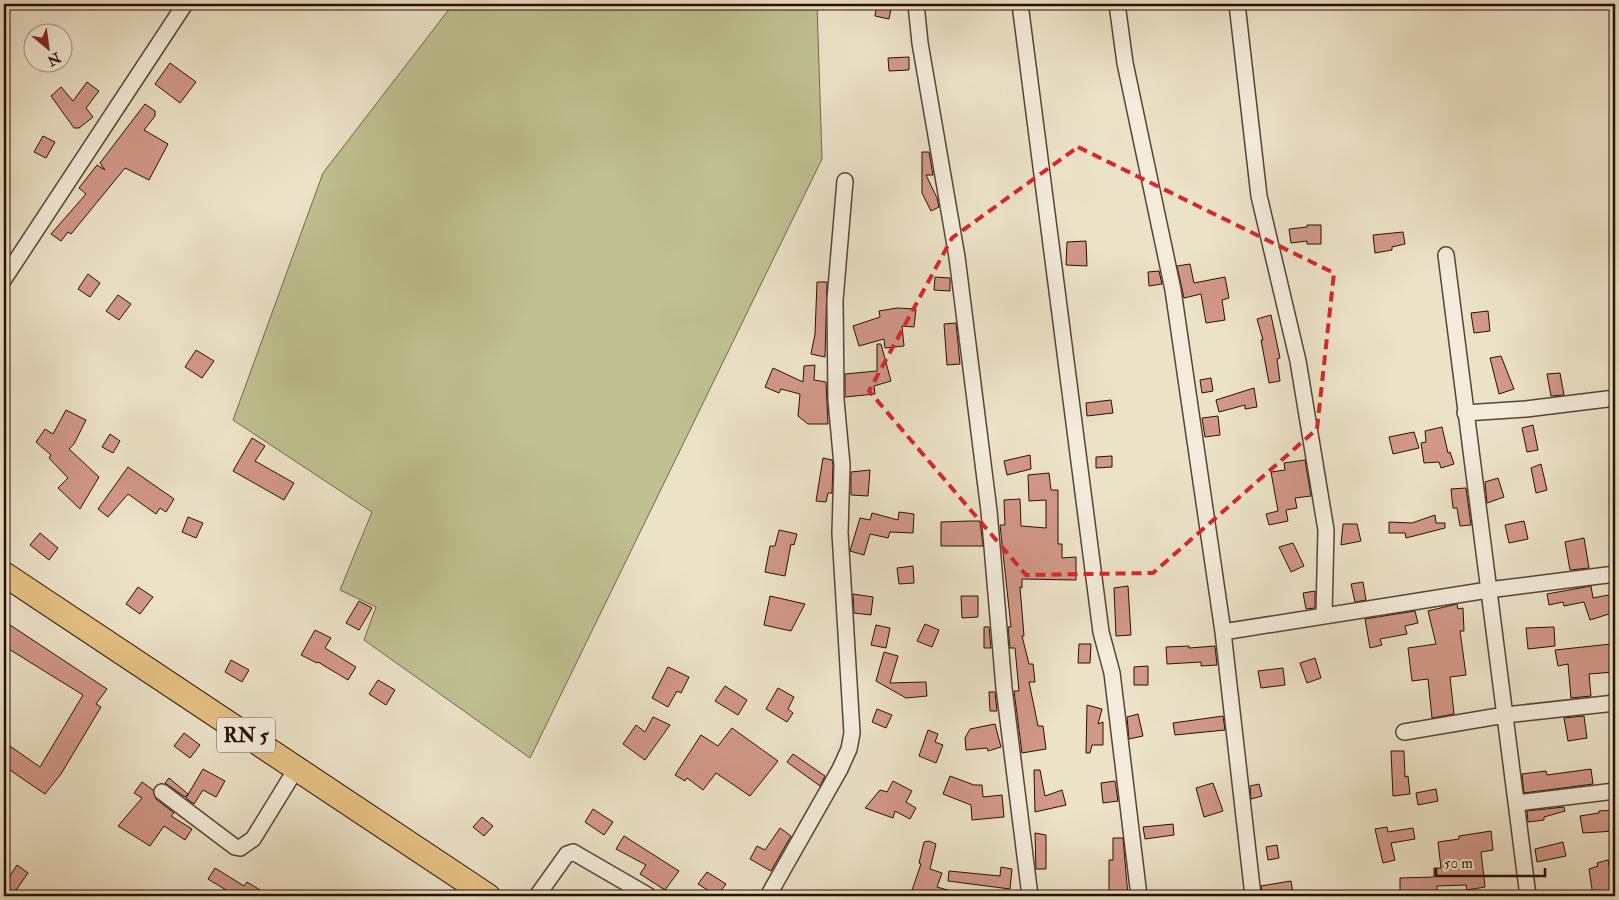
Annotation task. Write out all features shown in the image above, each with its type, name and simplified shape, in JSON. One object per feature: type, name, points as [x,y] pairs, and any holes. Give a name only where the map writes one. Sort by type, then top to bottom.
[{"type":"main road","name":"RN 5","points":[[4,574],[488,896]]},
{"type":"street","points":[[4,279],[185,4]]},
{"type":"street","points":[[916,4],[920,43],[957,256],[989,511],[1005,698],[1030,896]]},
{"type":"street","points":[[1020,4],[1101,632],[1112,673],[1139,896]]},
{"type":"street","points":[[1117,4],[1125,63],[1173,290],[1223,632],[1253,896]]},
{"type":"street","points":[[1237,4],[1259,196],[1298,361],[1326,530],[1324,615]]},
{"type":"street","points":[[768,896],[840,769],[849,749],[852,733],[840,533],[842,465],[836,400],[835,300],[845,181]]},
{"type":"street","points":[[1446,255],[1528,896]]},
{"type":"street","points":[[1465,413],[1526,409],[1615,398]]},
{"type":"street","points":[[1223,632],[1488,590],[1615,574]]},
{"type":"street","points":[[1404,732],[1505,715],[1615,703]]},
{"type":"street","points":[[162,792],[240,848],[253,839],[296,769]]},
{"type":"street","points":[[1517,803],[1615,791]]},
{"type":"street","points":[[537,896],[567,854],[573,852],[649,896]]},
{"type":"highlighted area","points":[[1078,147],[1334,273],[1317,429],[1153,573],[1026,575],[869,391],[952,238]]},
{"type":"green space","points":[[453,4],[817,4],[822,159],[530,758],[364,640],[376,607],[340,590],[372,512],[233,420],[323,173]]},
{"type":"building","points":[[877,4],[892,4],[889,19],[875,16]]},
{"type":"building","points":[[909,57],[909,70],[889,71],[888,58]]},
{"type":"building","points":[[170,63],[196,82],[180,103],[155,84]]},
{"type":"building","points":[[87,82],[99,91],[86,108],[93,117],[79,128],[74,128],[51,96],[61,87],[73,101]]},
{"type":"building","points":[[145,104],[155,111],[155,116],[144,130],[168,144],[149,180],[125,168],[71,234],[68,232],[61,241],[51,234],[86,194],[79,188],[97,165],[105,170],[100,163]]},
{"type":"building","points":[[43,136],[55,142],[46,158],[34,152]]},
{"type":"building","points":[[922,152],[929,152],[933,175],[926,175],[937,198],[939,207],[931,211],[922,193]]},
{"type":"building","points":[[1307,225],[1321,225],[1321,244],[1307,244],[1307,241],[1291,243],[1289,229],[1307,227]]},
{"type":"building","points":[[1403,232],[1405,244],[1392,247],[1392,250],[1375,253],[1373,235]]},
{"type":"building","points":[[1086,241],[1087,266],[1066,265],[1067,242]]},
{"type":"building","points":[[1190,264],[1194,283],[1225,277],[1229,298],[1222,300],[1225,320],[1206,323],[1201,294],[1184,298],[1177,266]]},
{"type":"building","points":[[1159,271],[1162,284],[1149,286],[1148,272]]},
{"type":"building","points":[[88,274],[100,283],[90,297],[78,289]]},
{"type":"building","points":[[935,277],[950,278],[950,291],[934,290]]},
{"type":"building","points":[[817,282],[827,282],[825,357],[811,354],[815,334]]},
{"type":"building","points":[[118,295],[131,304],[119,320],[106,311]]},
{"type":"building","points":[[897,308],[916,309],[914,327],[902,326],[904,346],[885,348],[884,339],[859,346],[853,326],[880,317],[879,311]]},
{"type":"building","points":[[1488,311],[1490,331],[1474,333],[1471,313]]},
{"type":"building","points":[[1271,315],[1280,358],[1277,359],[1280,381],[1269,383],[1261,340],[1263,340],[1257,319]]},
{"type":"building","points":[[956,323],[960,364],[947,365],[944,324]]},
{"type":"building","points":[[877,344],[881,344],[891,381],[874,386],[875,394],[845,397],[845,374],[877,371]]},
{"type":"building","points":[[196,350],[214,361],[202,378],[185,367]]},
{"type":"building","points":[[1501,356],[1514,389],[1499,394],[1490,358]]},
{"type":"building","points":[[815,365],[814,380],[826,382],[828,424],[808,424],[798,416],[800,394],[781,389],[779,393],[765,387],[773,368],[803,382],[804,366]]},
{"type":"building","points":[[1560,373],[1564,395],[1551,396],[1547,374]]},
{"type":"building","points":[[1211,378],[1213,391],[1202,393],[1200,380]]},
{"type":"building","points":[[1254,388],[1257,407],[1245,409],[1245,405],[1219,412],[1216,400]]},
{"type":"building","points":[[1111,400],[1113,413],[1087,416],[1086,403]]},
{"type":"building","points":[[66,410],[86,420],[74,444],[69,449],[99,477],[80,509],[58,488],[68,478],[49,458],[51,455],[36,442],[45,429],[53,434]]},
{"type":"building","points":[[1218,416],[1220,435],[1205,437],[1202,418]]},
{"type":"building","points":[[1533,425],[1538,450],[1527,452],[1522,428]]},
{"type":"building","points":[[1442,427],[1448,453],[1450,452],[1454,464],[1441,468],[1439,462],[1424,463],[1421,443],[1426,442],[1425,431]]},
{"type":"building","points":[[1414,432],[1419,448],[1393,454],[1389,437]]},
{"type":"building","points":[[110,434],[120,441],[113,453],[102,447]]},
{"type":"building","points":[[252,438],[265,446],[255,461],[294,483],[284,500],[233,471]]},
{"type":"building","points":[[1030,455],[1031,469],[1007,475],[1004,461]]},
{"type":"building","points":[[1112,456],[1112,467],[1096,468],[1096,457]]},
{"type":"building","points":[[823,458],[832,460],[833,465],[832,493],[828,493],[826,502],[816,501]]},
{"type":"building","points":[[1305,460],[1311,496],[1295,498],[1297,508],[1286,510],[1288,521],[1269,525],[1266,514],[1278,511],[1271,472],[1285,470],[1284,463]]},
{"type":"building","points":[[1541,464],[1547,490],[1536,493],[1531,468]]},
{"type":"building","points":[[128,467],[174,499],[166,512],[160,508],[156,514],[128,494],[108,517],[98,509]]},
{"type":"building","points":[[870,470],[868,496],[851,495],[851,472]]},
{"type":"building","points":[[1049,473],[1051,490],[1058,490],[1058,544],[1062,544],[1062,558],[1076,557],[1076,580],[1022,579],[1022,588],[1020,587],[1024,636],[1022,636],[1029,664],[1033,664],[1035,682],[1029,682],[1038,726],[1043,726],[1046,749],[1022,753],[1014,691],[1019,691],[1015,648],[1010,648],[1008,627],[1011,627],[1000,525],[1005,525],[1004,500],[1020,499],[1021,526],[1046,528],[1046,500],[1029,501],[1028,475]]},
{"type":"building","points":[[1498,478],[1504,497],[1487,503],[1485,482]]},
{"type":"building","points":[[1466,488],[1471,525],[1460,526],[1457,508],[1453,508],[1451,489]]},
{"type":"building","points":[[899,512],[914,514],[913,533],[890,532],[888,538],[870,534],[864,555],[850,551],[860,518],[870,520],[872,513],[898,520]]},
{"type":"building","points":[[1435,515],[1436,523],[1445,523],[1445,528],[1406,538],[1405,533],[1389,533],[1389,522],[1412,523]]},
{"type":"building","points":[[188,517],[203,523],[196,538],[182,532]]},
{"type":"building","points":[[980,521],[983,546],[941,546],[941,522]]},
{"type":"building","points":[[1524,521],[1528,539],[1509,543],[1505,525]]},
{"type":"building","points":[[1343,524],[1357,524],[1361,541],[1341,545]]},
{"type":"building","points":[[779,530],[797,534],[794,545],[791,544],[785,576],[765,572],[770,546],[775,546]]},
{"type":"building","points":[[40,533],[58,548],[49,560],[30,545]]},
{"type":"building","points":[[1584,538],[1589,568],[1570,570],[1565,542]]},
{"type":"building","points":[[1293,543],[1304,566],[1291,572],[1279,547]]},
{"type":"building","points":[[913,566],[914,583],[899,584],[897,568]]},
{"type":"building","points":[[1363,582],[1366,600],[1355,602],[1351,584]]},
{"type":"building","points":[[1128,586],[1131,635],[1116,636],[1114,588]]},
{"type":"building","points":[[1591,586],[1593,598],[1614,594],[1615,612],[1590,620],[1584,602],[1564,606],[1563,602],[1549,605],[1547,594]]},
{"type":"building","points":[[138,587],[153,597],[140,614],[126,604]]},
{"type":"building","points":[[1315,591],[1315,608],[1306,609],[1303,593]]},
{"type":"building","points":[[853,594],[873,597],[871,615],[854,613]]},
{"type":"building","points":[[770,596],[805,604],[791,631],[764,625]]},
{"type":"building","points":[[961,596],[978,596],[978,617],[962,618]]},
{"type":"building","points":[[359,601],[372,608],[359,630],[346,623]]},
{"type":"building","points":[[1457,604],[1458,609],[1463,608],[1464,631],[1460,631],[1466,675],[1450,677],[1454,714],[1432,718],[1428,679],[1412,681],[1408,648],[1436,644],[1428,611]]},
{"type":"building","points":[[1415,611],[1418,623],[1405,626],[1407,634],[1380,639],[1382,645],[1370,648],[1365,619]]},
{"type":"building","points":[[4,621],[107,689],[96,704],[101,707],[61,774],[45,794],[4,766],[4,742],[40,767],[83,695],[4,646]]},
{"type":"building","points":[[925,624],[939,630],[932,647],[917,641]]},
{"type":"building","points":[[876,625],[890,628],[886,648],[871,645]]},
{"type":"building","points":[[984,627],[989,627],[991,648],[984,648]]},
{"type":"building","points":[[1554,627],[1555,646],[1528,649],[1526,628]]},
{"type":"building","points":[[315,630],[331,638],[325,648],[356,667],[348,680],[318,662],[301,655]]},
{"type":"building","points":[[1079,644],[1091,644],[1090,663],[1078,663]]},
{"type":"building","points":[[1611,644],[1614,672],[1589,674],[1591,696],[1571,698],[1568,664],[1558,666],[1555,650]]},
{"type":"building","points":[[1189,646],[1189,648],[1215,646],[1217,665],[1201,666],[1201,662],[1167,664],[1166,647]]},
{"type":"building","points":[[884,652],[898,656],[890,683],[926,682],[927,696],[906,698],[876,681]]},
{"type":"building","points":[[1315,658],[1321,678],[1307,683],[1300,663]]},
{"type":"building","points":[[231,660],[249,670],[242,682],[225,672]]},
{"type":"building","points":[[1148,666],[1148,685],[1134,685],[1134,667]]},
{"type":"building","points":[[668,667],[689,677],[681,693],[677,691],[668,707],[652,698]]},
{"type":"building","points":[[1283,668],[1285,685],[1261,688],[1258,671]]},
{"type":"building","points":[[378,680],[395,690],[386,705],[369,694]]},
{"type":"building","points":[[725,686],[747,700],[738,715],[715,701]]},
{"type":"building","points":[[778,688],[794,697],[788,709],[793,713],[787,722],[766,709]]},
{"type":"building","points":[[989,692],[995,692],[997,711],[990,711]]},
{"type":"building","points":[[1087,705],[1102,709],[1098,724],[1103,722],[1103,745],[1092,745],[1090,753],[1086,753]]},
{"type":"building","points":[[877,709],[892,715],[886,728],[872,722]]},
{"type":"building","points":[[1138,714],[1143,736],[1129,739],[1127,717]]},
{"type":"building","points":[[1223,716],[1225,730],[1175,735],[1173,723]]},
{"type":"building","points":[[1584,716],[1587,738],[1568,741],[1564,718]]},
{"type":"building","points":[[653,717],[670,725],[645,760],[623,744],[636,725],[645,732]]},
{"type":"building","points":[[995,724],[1001,747],[988,751],[987,748],[966,750],[965,738],[970,729]]},
{"type":"building","points":[[732,728],[778,761],[750,796],[716,773],[703,790],[687,778],[685,781],[675,775],[701,735],[718,746]]},
{"type":"building","points":[[928,730],[938,734],[935,742],[943,745],[936,763],[919,756]]},
{"type":"building","points":[[184,733],[200,745],[190,758],[174,746]]},
{"type":"building","points":[[1391,751],[1404,751],[1405,777],[1408,776],[1410,794],[1393,796]]},
{"type":"building","points":[[793,754],[825,776],[820,786],[787,762]]},
{"type":"building","points":[[203,769],[225,781],[216,797],[203,790],[194,804],[186,798]]},
{"type":"building","points":[[1591,769],[1593,784],[1524,793],[1522,774],[1546,771],[1547,775]]},
{"type":"building","points":[[1034,770],[1040,770],[1045,796],[1062,790],[1066,805],[1035,812]]},
{"type":"building","points":[[950,776],[974,785],[982,785],[983,797],[1002,795],[1004,817],[972,820],[971,805],[943,794]]},
{"type":"building","points":[[169,778],[188,794],[185,797],[165,783]]},
{"type":"building","points":[[893,781],[912,791],[906,802],[916,808],[910,819],[895,811],[893,818],[865,808],[880,790],[887,792]]},
{"type":"building","points":[[1115,781],[1118,801],[1103,803],[1101,783]]},
{"type":"building","points":[[142,782],[153,790],[156,799],[174,813],[171,816],[192,829],[185,840],[164,826],[150,846],[118,826],[142,798],[134,793]]},
{"type":"building","points":[[1213,783],[1223,811],[1204,817],[1196,788]]},
{"type":"building","points":[[1259,784],[1262,796],[1251,799],[1250,786]]},
{"type":"building","points":[[1436,789],[1438,801],[1418,805],[1416,793]]},
{"type":"building","points":[[1564,807],[1565,811],[1544,817],[1544,820],[1528,822],[1527,811]]},
{"type":"building","points":[[593,809],[613,822],[604,835],[585,822]]},
{"type":"building","points":[[1615,810],[1615,831],[1583,833],[1580,816],[1599,813],[1599,811]]},
{"type":"building","points":[[482,817],[493,826],[484,836],[473,827]]},
{"type":"building","points":[[1173,824],[1174,835],[1145,839],[1143,827]]},
{"type":"building","points":[[1387,827],[1388,832],[1413,828],[1415,839],[1391,843],[1395,860],[1383,863],[1375,829]]},
{"type":"building","points":[[780,828],[791,836],[771,871],[750,859],[757,846],[765,850]]},
{"type":"building","points":[[1491,831],[1493,850],[1481,852],[1485,887],[1467,890],[1466,885],[1437,886],[1437,895],[1400,896],[1400,878],[1434,877],[1434,868],[1441,868],[1438,842],[1459,839],[1459,836]]},
{"type":"building","points":[[1035,833],[1046,835],[1046,869],[1036,869]]},
{"type":"building","points":[[624,836],[679,871],[665,890],[640,874],[646,865],[616,849]]},
{"type":"building","points":[[1113,838],[1123,838],[1128,896],[1109,896],[1109,860],[1113,860]]},
{"type":"building","points":[[929,841],[936,844],[930,869],[942,873],[937,887],[958,893],[958,896],[910,896],[921,864],[919,863],[924,842]]},
{"type":"building","points":[[1563,842],[1566,856],[1537,862],[1535,849]]},
{"type":"building","points":[[1277,845],[1279,858],[1268,860],[1266,847]]},
{"type":"building","points":[[1608,860],[1615,896],[1593,896],[1589,869],[1598,866],[1597,863]]},
{"type":"building","points":[[17,865],[28,873],[12,896],[4,896],[4,885]]},
{"type":"building","points":[[1001,867],[1012,869],[1010,889],[948,881],[949,871],[1000,876]]},
{"type":"building","points":[[215,868],[244,886],[247,882],[270,896],[236,896],[208,879]]},
{"type":"building","points":[[707,872],[726,884],[717,896],[698,884]]},
{"type":"building","points":[[1291,881],[1293,894],[1262,896],[1261,886]]}]
